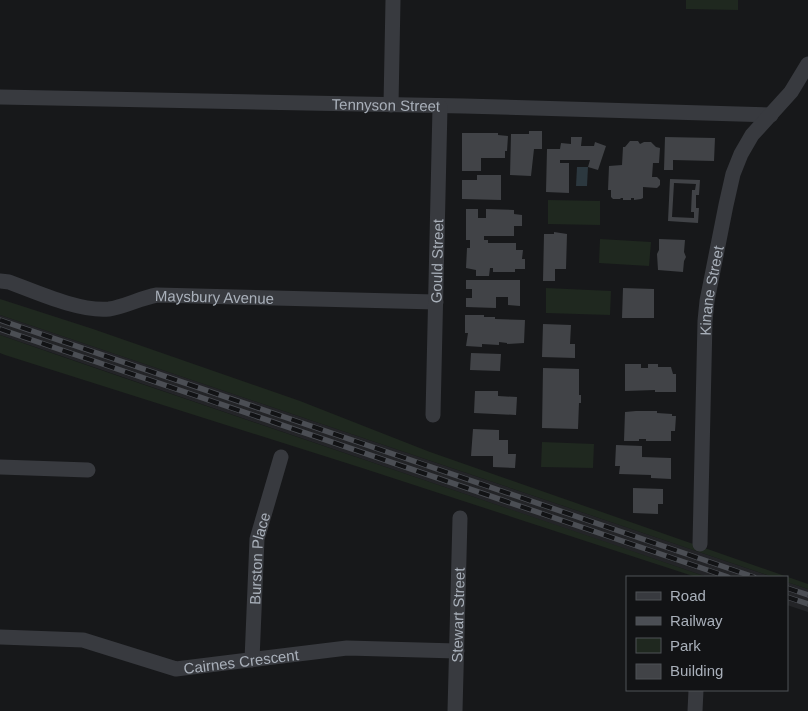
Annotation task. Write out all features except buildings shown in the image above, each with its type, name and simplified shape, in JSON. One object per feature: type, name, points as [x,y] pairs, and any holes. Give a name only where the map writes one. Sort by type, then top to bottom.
[{"type":"street","points":[[391,105],[393,0]]},
{"type":"street","name":"Kinane Street","points":[[700,544],[704,333],[707,301],[733,174],[740,154],[746,144],[791,92],[808,64]]},
{"type":"street","name":"Tennyson Street","points":[[0,97],[464,106],[771,115]]},
{"type":"street","name":"Gould Street","points":[[433,415],[440,107]]},
{"type":"street","name":"Maysbury Avenue","points":[[0,281],[9,282],[71,304],[98,309],[110,309],[156,295],[436,302]]},
{"type":"street","name":"Burston Place","points":[[252,660],[257,539],[281,457]]},
{"type":"street","points":[[0,467],[88,470]]},
{"type":"street","name":"Stewart Street","points":[[455,711],[460,518]]},
{"type":"street","name":"Cairnes Crescent","points":[[0,637],[83,640],[176,669],[347,648],[457,651]]},
{"type":"street","points":[[695,711],[696,691]]},
{"type":"shaded area","points":[[577,167],[588,167],[587,186],[576,186]]},
{"type":"shaded area","points":[[0,315],[770,576],[704,576],[0,335]]},
{"type":"shaded area","points":[[788,582],[808,589],[808,612],[788,605]]},
{"type":"green space","points":[[686,0],[738,0],[738,10],[686,9]]},
{"type":"green space","points":[[548,200],[600,201],[600,225],[548,224]]},
{"type":"green space","points":[[600,239],[651,242],[649,266],[599,263]]},
{"type":"green space","points":[[546,288],[611,291],[610,315],[546,313]]},
{"type":"green space","points":[[0,299],[93,329],[300,401],[430,452],[785,576],[770,576],[0,315]]},
{"type":"green space","points":[[0,335],[704,576],[693,576],[0,353]]},
{"type":"green space","points":[[542,442],[594,444],[593,468],[541,467]]},
{"type":"green space","points":[[788,577],[808,584],[808,589],[788,582]]},
{"type":"railway","points":[[0,320],[751,576]]},
{"type":"railway","points":[[0,329],[725,576]]},
{"type":"railway","points":[[788,588],[808,595]]},
{"type":"railway","points":[[788,597],[808,604]]}]
